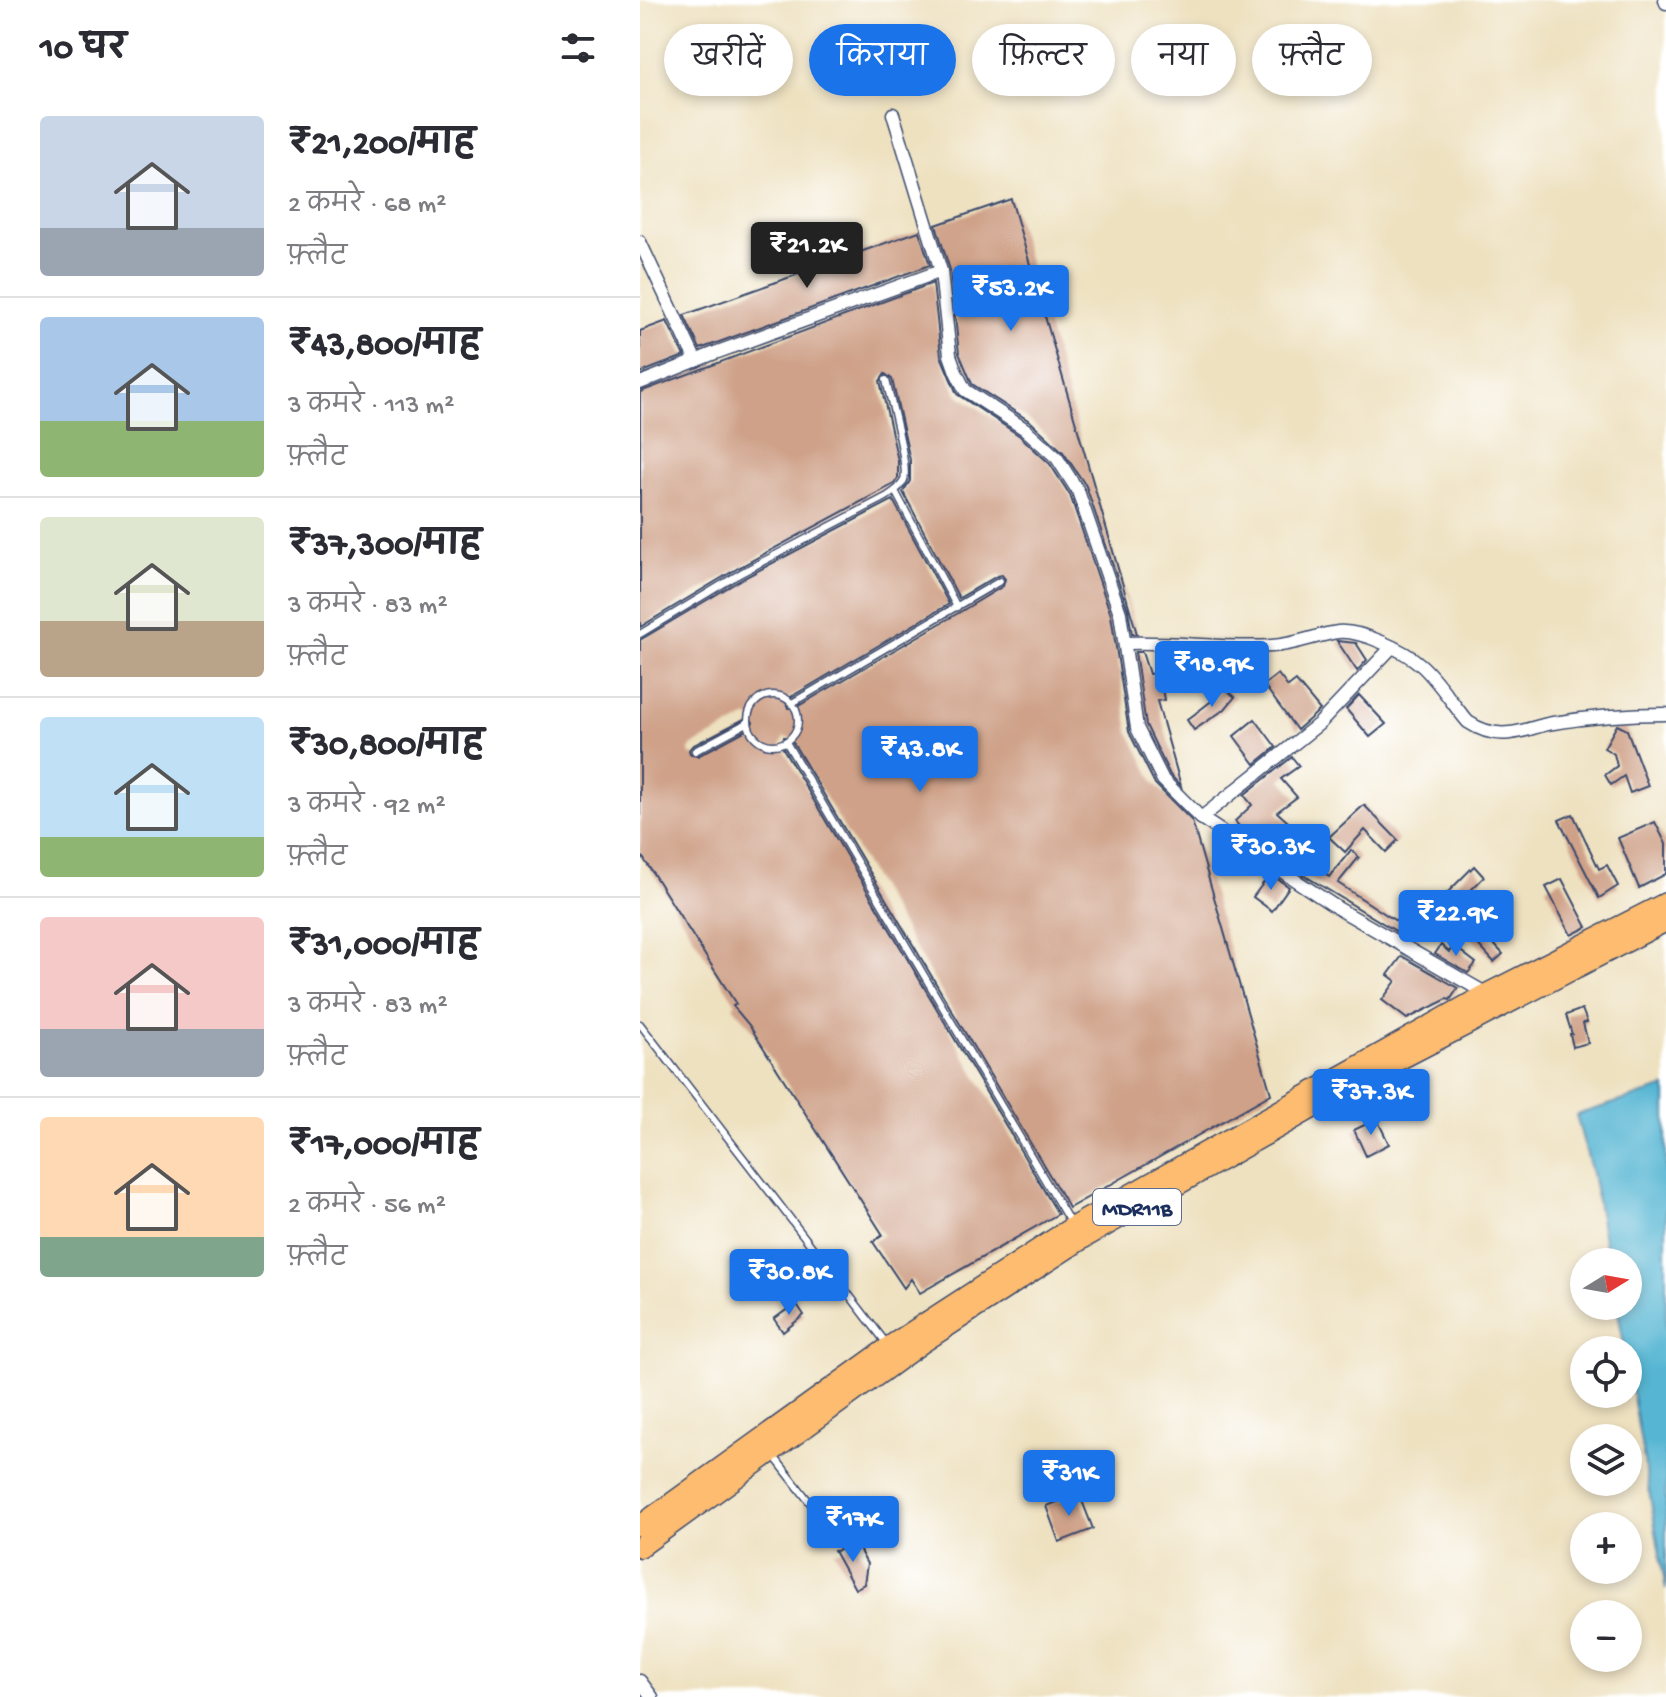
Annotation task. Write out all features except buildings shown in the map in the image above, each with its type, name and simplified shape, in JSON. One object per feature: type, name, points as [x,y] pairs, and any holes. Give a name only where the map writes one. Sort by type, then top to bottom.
[{"type":"main road","name":"MDR11B","points":[[640,1526],[889,1347],[1073,1227],[1666,903]]},
{"type":"main road","name":"MDR11B","points":[[640,1547],[923,1342],[1080,1240],[1381,1069],[1496,996],[1666,921]]},
{"type":"street","points":[[893,114],[941,271],[948,341],[956,372],[965,390],[1025,429],[1057,458],[1078,491],[1120,613],[1137,728],[1163,780],[1201,818],[1339,909],[1496,996]]},
{"type":"street","points":[[640,242],[696,361]]},
{"type":"street","points":[[640,383],[941,271]]},
{"type":"street","points":[[1126,643],[1171,641],[1233,647],[1276,646],[1335,632],[1353,631],[1392,647],[1421,665],[1468,722],[1493,733],[1626,714],[1666,714]]},
{"type":"street","points":[[1201,818],[1320,723],[1392,647]]},
{"type":"street","points":[[640,1681],[652,1697]]},
{"type":"lane","points":[[640,634],[741,573],[895,491],[905,479],[904,461],[886,380]]},
{"type":"lane","points":[[895,491],[957,607]]},
{"type":"lane","points":[[792,703],[1000,581]]},
{"type":"lane","points":[[778,695],[792,703],[797,711],[797,729],[786,742],[769,745],[760,742],[747,723],[750,707],[762,696],[778,695]]},
{"type":"lane","points":[[695,751],[747,723]]},
{"type":"lane","points":[[786,742],[1073,1227]]},
{"type":"lane","points":[[640,1024],[889,1347]]},
{"type":"lane","points":[[771,1452],[842,1544]]},
{"type":"water","points":[[1666,1087],[1666,1590],[1642,1450],[1642,1424],[1638,1424],[1635,1408],[1642,1408],[1642,1336],[1622,1336],[1620,1320],[1642,1320],[1642,1248],[1605,1248],[1592,1173],[1576,1115]]}]
